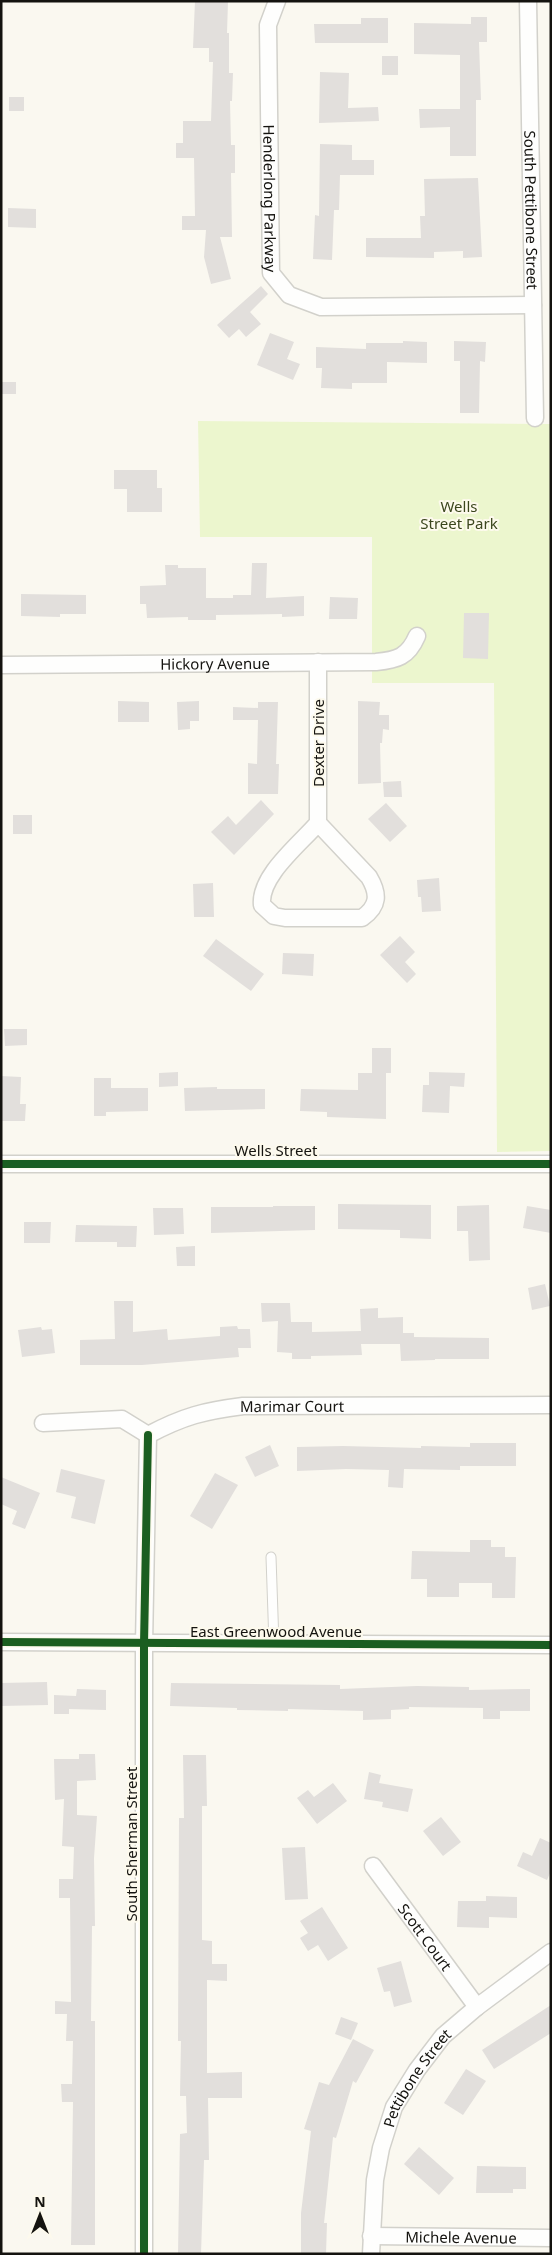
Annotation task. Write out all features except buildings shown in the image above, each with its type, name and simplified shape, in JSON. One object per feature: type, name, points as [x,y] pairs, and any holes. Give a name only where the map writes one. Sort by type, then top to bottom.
[{"type":"street","name":"Henderlong Parkway","points":[[277,1],[268,25],[271,273],[290,295],[321,307],[533,305]]},
{"type":"street","name":"South Pettibone Street","points":[[528,1],[535,418]]},
{"type":"street","name":"Hickory Avenue","points":[[1,665],[388,661],[400,658],[412,648],[417,636]]},
{"type":"street","name":"Dexter Drive","points":[[318,662],[318,823]]},
{"type":"street","points":[[318,823],[369,877],[374,887],[377,895],[376,904],[371,912],[362,918],[285,918],[274,916],[262,905],[261,896],[267,880],[318,823]]},
{"type":"street","name":"Wells Street","points":[[1,1164],[551,1164]]},
{"type":"street","name":"Marimar Court","points":[[148,1435],[176,1420],[204,1411],[243,1406],[551,1405]]},
{"type":"street","points":[[43,1423],[122,1420],[148,1435]]},
{"type":"street","name":"South Sherman Street","points":[[144,2254],[144,1644],[148,1435]]},
{"type":"street","name":"East Greenwood Avenue","points":[[1,1642],[551,1645]]},
{"type":"street","name":"Scott Court","points":[[373,1866],[477,2007]]},
{"type":"street","name":"Pettibone Street","points":[[371,2254],[375,2180],[381,2148],[394,2107],[417,2070],[443,2036],[477,2007],[551,1952]]},
{"type":"street","name":"Michele Avenue","points":[[372,2236],[551,2238]]},
{"type":"lane","points":[[271,1556],[274,1644]]},
{"type":"green space","name":"Wells Street Park","points":[[198,421],[551,424],[551,1151],[497,1152],[494,683],[372,683],[372,537],[200,537]]},
{"type":"cycle path","points":[[1,1164],[551,1164]]},
{"type":"cycle path","points":[[144,2254],[144,1644],[148,1435]]},
{"type":"cycle path","points":[[1,1642],[551,1645]]}]
